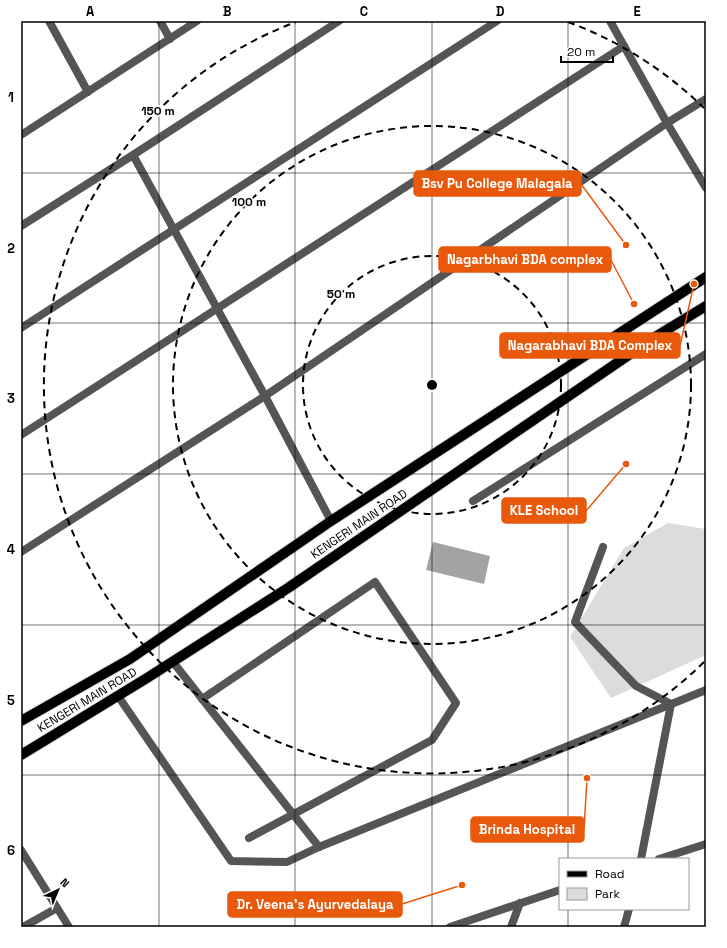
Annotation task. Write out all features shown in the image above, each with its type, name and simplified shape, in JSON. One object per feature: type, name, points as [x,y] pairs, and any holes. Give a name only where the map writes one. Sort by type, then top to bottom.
[{"type":"main road","name":"KENGERI MAIN ROAD","points":[[21,721],[130,659],[331,521],[706,277]]},
{"type":"main road","name":"KENGERI MAIN ROAD","points":[[21,755],[173,662],[288,588],[649,342],[706,306]]},
{"type":"street","points":[[49,21],[88,92]]},
{"type":"street","points":[[160,21],[170,39]]},
{"type":"street","points":[[21,135],[197,21]]},
{"type":"street","points":[[21,226],[339,21]]},
{"type":"street","points":[[21,328],[497,21]]},
{"type":"street","points":[[610,21],[667,124],[706,188]]},
{"type":"street","points":[[21,435],[217,310],[624,46]]},
{"type":"street","points":[[21,552],[265,396],[706,99]]},
{"type":"street","points":[[133,155],[265,396],[331,521]]},
{"type":"street","points":[[473,501],[706,354]]},
{"type":"street","points":[[602,547],[575,622],[636,686],[671,704]]},
{"type":"street","points":[[202,699],[375,582],[456,703],[432,740],[250,838]]},
{"type":"street","points":[[173,662],[319,847]]},
{"type":"street","points":[[118,696],[231,861],[287,862],[319,847],[706,690]]},
{"type":"street","points":[[641,858],[671,704]]},
{"type":"street","points":[[662,858],[706,844]]},
{"type":"street","points":[[21,850],[69,927]]},
{"type":"street","points":[[450,927],[559,890]]},
{"type":"street","points":[[511,927],[520,903]]},
{"type":"street","points":[[23,927],[58,908]]},
{"type":"street","points":[[624,927],[629,910]]},
{"type":"green space","points":[[668,523],[706,529],[706,655],[611,698],[570,637],[624,548]]},
{"type":"shaded area","points":[[433,542],[490,556],[484,584],[426,570]]},
{"type":"place","name":"Bsv Pu College Malagala","points":[[626,245]]},
{"type":"place","name":"Nagarabhavi BDA Complex","points":[[694,284]]},
{"type":"place","name":"Nagarbhavi BDA complex","points":[[634,304]]},
{"type":"place","name":"KLE School","points":[[626,464]]},
{"type":"place","name":"Brinda Hospital","points":[[587,778]]},
{"type":"place","name":"Dr. Veena's Ayurvedalaya","points":[[462,885]]}]
